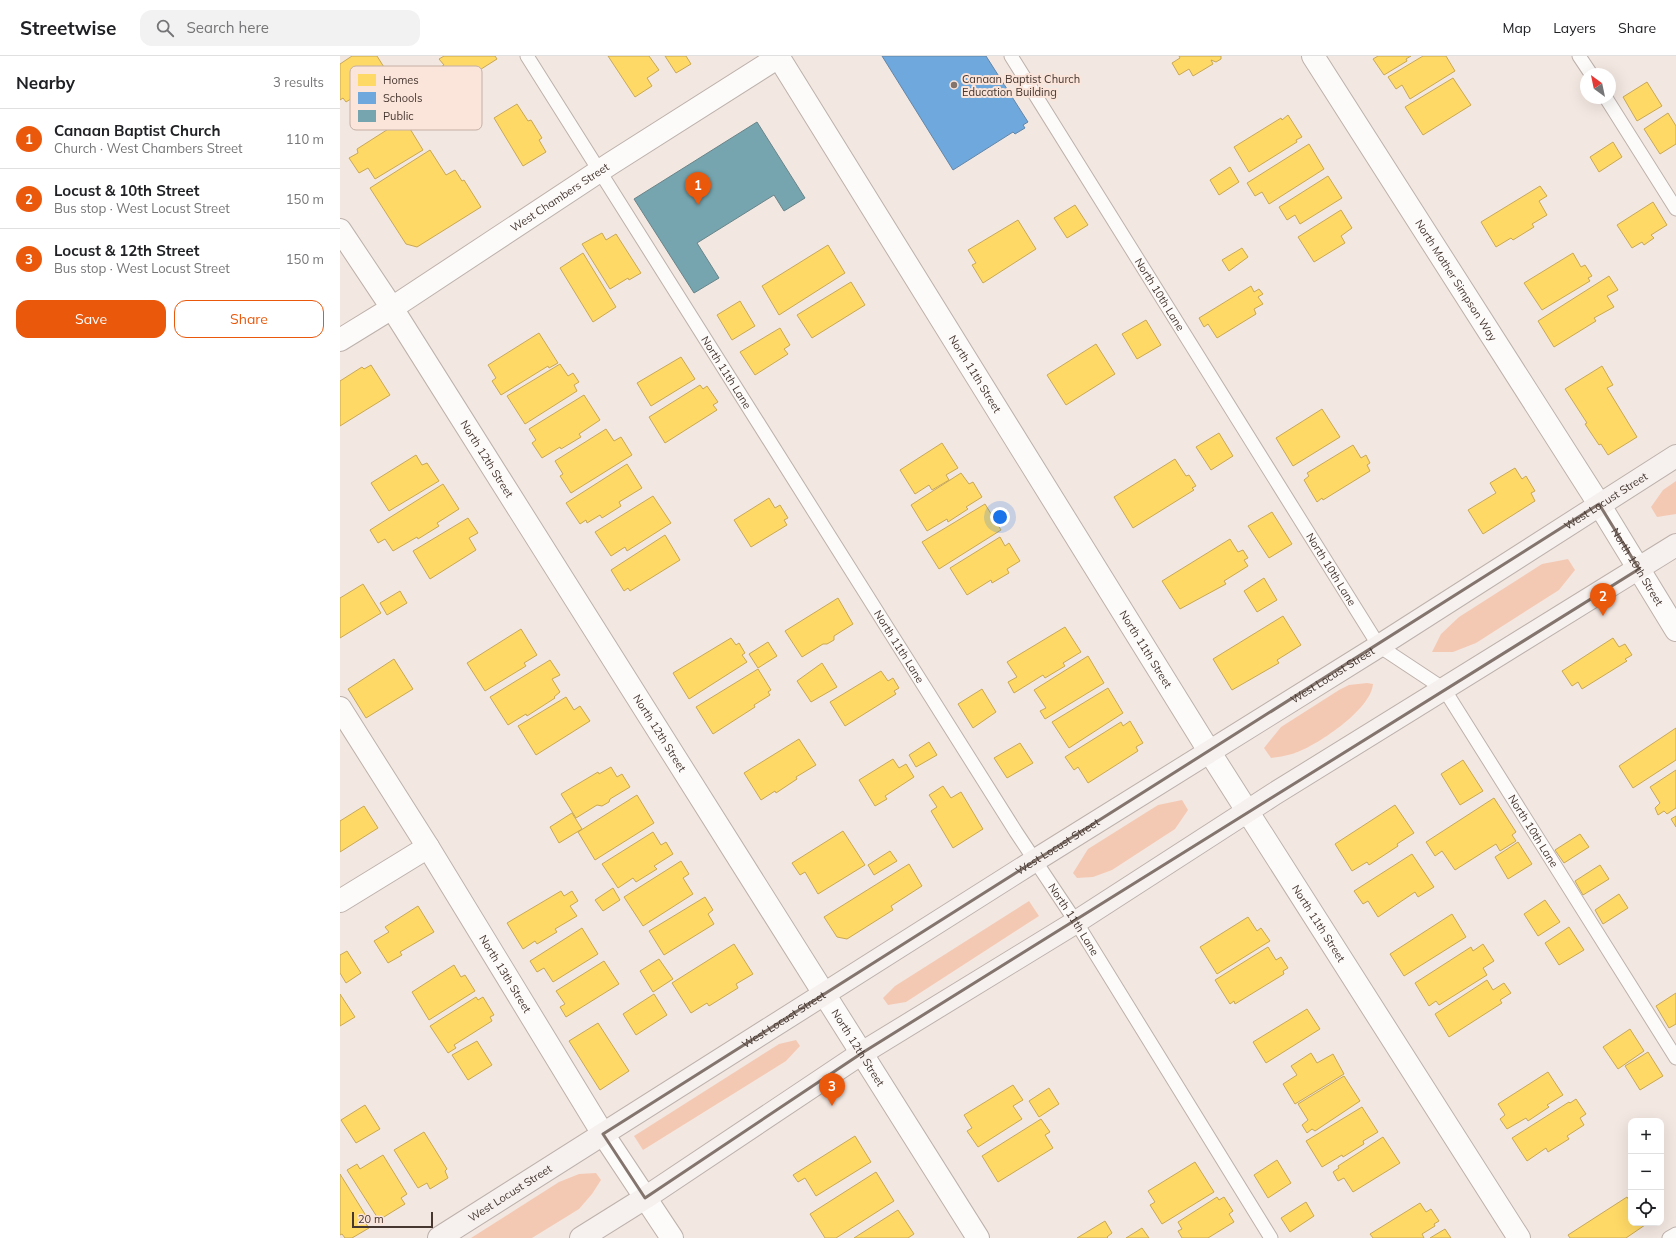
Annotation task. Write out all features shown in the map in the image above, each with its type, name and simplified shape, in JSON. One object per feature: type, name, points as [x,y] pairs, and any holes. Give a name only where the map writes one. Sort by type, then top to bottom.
[{"type":"main road","name":"West Locust Street","points":[[439,1238],[1034,861],[1379,646],[1676,456]]},
{"type":"main road","points":[[581,1238],[645,1198],[862,1053],[1076,922],[1248,811],[1676,545]]},
{"type":"street","name":"West Chambers Street","points":[[340,340],[392,308],[599,171],[779,56]]},
{"type":"street","name":"North 11th Street","points":[[779,56],[1209,751],[1519,1238]]},
{"type":"street","name":"North Mother Simpson Way","points":[[1313,56],[1599,504]]},
{"type":"street","name":"North 12th Street","points":[[340,230],[392,308],[978,1238]]},
{"type":"street","name":"North 10th Street","points":[[1599,504],[1676,630]]},
{"type":"street","name":"North 13th Street","points":[[340,708],[428,847],[603,1134],[672,1238]]},
{"type":"street","points":[[340,901],[428,847]]},
{"type":"lane","name":"North 11th Lane","points":[[527,56],[1034,861],[1076,922],[1271,1238]]},
{"type":"lane","name":"North 10th Lane","points":[[1011,56],[1379,646],[1444,688],[1676,1058]]},
{"type":"lane","points":[[1579,56],[1587,68]]},
{"type":"lane","points":[[1610,104],[1676,209]]},
{"type":"lane","points":[[1670,1238],[1676,1234]]},
{"type":"highlighted area","points":[[1599,504],[1639,569],[862,1053],[645,1198],[603,1134]]},
{"type":"shaded area","points":[[1676,481],[1676,514],[1657,517],[1651,507],[1663,490]]},
{"type":"shaded area","points":[[1568,559],[1575,570],[1559,590],[1476,643],[1453,652],[1432,652],[1441,634],[1459,617],[1542,564]]},
{"type":"shaded area","points":[[1367,683],[1373,684],[1370,694],[1353,716],[1314,744],[1289,755],[1271,758],[1264,748],[1281,727],[1339,690],[1349,685]]},
{"type":"shaded area","points":[[1182,800],[1188,810],[1175,829],[1112,870],[1093,877],[1077,878],[1073,873],[1088,849],[1158,805]]},
{"type":"shaded area","points":[[1029,901],[1039,916],[906,1002],[888,1005],[883,998],[895,986]]},
{"type":"shaded area","points":[[796,1040],[800,1046],[786,1061],[643,1150],[634,1136],[779,1044]]},
{"type":"shaded area","points":[[596,1173],[601,1180],[592,1194],[579,1209],[532,1238],[471,1238],[559,1182],[579,1174]]},
{"type":"building: Homes","points":[[352,56],[377,56],[383,66],[350,66],[350,99],[346,102],[343,98],[340,100],[340,64]]},
{"type":"building: Homes","points":[[444,56],[495,56],[497,59],[482,69],[482,66],[442,66],[444,65],[439,59]]},
{"type":"building: Homes","points":[[608,56],[649,56],[659,70],[647,78],[652,86],[635,97]]},
{"type":"building: Homes","points":[[665,56],[686,56],[691,64],[676,73]]},
{"type":"building: Homes","points":[[1179,56],[1221,56],[1221,59],[1216,62],[1211,60],[1213,64],[1193,76],[1189,69],[1179,75],[1172,63],[1180,58]]},
{"type":"building: Homes","points":[[1378,56],[1411,56],[1406,59],[1407,61],[1384,75],[1373,59]]},
{"type":"building: Homes","points":[[1423,56],[1446,56],[1455,71],[1410,99],[1402,85],[1396,89],[1388,77]]},
{"type":"building: Homes","points":[[1453,78],[1471,105],[1423,135],[1405,107]]},
{"type":"building: Homes","points":[[1647,82],[1662,106],[1637,121],[1623,97]]},
{"type":"building: Homes","points":[[517,104],[528,121],[531,120],[542,138],[539,140],[546,152],[523,166],[494,118]]},
{"type":"building: Homes","points":[[1668,113],[1676,126],[1676,144],[1660,154],[1644,129]]},
{"type":"building: Homes","points":[[1288,115],[1302,137],[1296,140],[1297,142],[1249,172],[1234,147],[1281,118],[1282,120]]},
{"type":"building: Homes","points":[[387,130],[411,130],[423,150],[375,179],[368,168],[359,173],[349,158],[358,153],[357,149]]},
{"type":"building: Homes","points":[[1613,142],[1622,157],[1599,172],[1590,157]]},
{"type":"building: Homes","points":[[1309,144],[1324,169],[1269,204],[1262,192],[1255,196],[1247,183]]},
{"type":"building: Homes","points":[[430,150],[446,175],[455,170],[462,181],[464,180],[481,207],[417,247],[406,244],[370,188]]},
{"type":"building: Homes","points":[[1230,167],[1239,182],[1219,195],[1210,180]]},
{"type":"building: Homes","points":[[1328,176],[1342,198],[1300,224],[1295,215],[1287,220],[1279,207]]},
{"type":"building: Homes","points":[[1540,186],[1547,196],[1539,201],[1547,215],[1532,224],[1534,227],[1513,240],[1511,238],[1496,247],[1481,222]]},
{"type":"building: Homes","points":[[1653,202],[1667,225],[1651,235],[1654,238],[1644,245],[1642,242],[1632,248],[1617,225]]},
{"type":"building: Homes","points":[[1075,205],[1088,225],[1067,238],[1054,218]]},
{"type":"building: Homes","points":[[1341,210],[1352,228],[1341,236],[1345,243],[1314,262],[1298,237]]},
{"type":"building: Homes","points":[[1018,220],[1036,249],[983,283],[972,265],[976,263],[968,250]]},
{"type":"building: Homes","points":[[602,233],[606,240],[616,234],[641,273],[629,280],[628,278],[610,289],[582,244]]},
{"type":"building: Homes","points":[[828,245],[845,273],[779,315],[762,286]]},
{"type":"building: Homes","points":[[1242,248],[1248,257],[1229,271],[1222,260]]},
{"type":"building: Homes","points":[[583,253],[616,307],[593,322],[560,268]]},
{"type":"building: Homes","points":[[1573,253],[1581,267],[1585,265],[1592,276],[1588,278],[1590,281],[1542,310],[1524,283]]},
{"type":"building: Homes","points":[[1609,276],[1618,290],[1607,296],[1614,307],[1594,318],[1596,321],[1554,347],[1538,321]]},
{"type":"building: Homes","points":[[851,282],[865,305],[812,338],[797,315]]},
{"type":"building: Homes","points":[[1251,286],[1254,292],[1259,289],[1263,294],[1258,297],[1263,304],[1254,309],[1256,314],[1217,338],[1208,324],[1204,327],[1199,318]]},
{"type":"building: Homes","points":[[740,301],[755,326],[732,340],[717,315]]},
{"type":"building: Homes","points":[[1146,320],[1161,345],[1137,359],[1122,334]]},
{"type":"building: Homes","points":[[780,328],[790,345],[784,349],[788,354],[755,375],[740,352]]},
{"type":"building: Homes","points":[[539,333],[558,363],[549,368],[548,366],[501,395],[492,381],[496,378],[488,365]]},
{"type":"building: Homes","points":[[1096,344],[1115,374],[1066,405],[1047,375]]},
{"type":"building: Homes","points":[[681,357],[695,379],[651,406],[637,383]]},
{"type":"building: Homes","points":[[560,364],[568,376],[573,373],[579,382],[574,385],[577,391],[525,424],[507,396]]},
{"type":"building: Homes","points":[[371,365],[390,395],[340,426],[340,381],[362,367],[364,369]]},
{"type":"building: Homes","points":[[1602,366],[1613,385],[1607,388],[1637,437],[1608,455],[1601,444],[1599,445],[1585,424],[1587,423],[1565,389]]},
{"type":"building: Homes","points":[[700,385],[703,389],[707,386],[718,402],[713,405],[717,410],[665,443],[649,417]]},
{"type":"building: Homes","points":[[584,395],[600,420],[579,434],[581,437],[542,458],[532,443],[536,440],[529,429]]},
{"type":"building: Homes","points":[[1322,409],[1340,437],[1293,466],[1276,438]]},
{"type":"building: Homes","points":[[606,429],[614,441],[621,437],[632,455],[571,493],[560,476],[563,474],[555,461]]},
{"type":"building: Homes","points":[[1219,433],[1233,456],[1211,470],[1196,447]]},
{"type":"building: Homes","points":[[942,443],[958,468],[946,475],[949,480],[932,490],[929,485],[915,494],[900,470]]},
{"type":"building: Homes","points":[[1353,445],[1361,458],[1366,455],[1370,463],[1367,465],[1370,471],[1323,500],[1322,498],[1317,502],[1304,480],[1309,476],[1307,473]]},
{"type":"building: Homes","points":[[416,455],[422,465],[427,463],[439,481],[389,511],[371,483]]},
{"type":"building: Homes","points":[[1175,459],[1186,476],[1189,475],[1196,486],[1192,488],[1194,490],[1133,528],[1114,497]]},
{"type":"building: Homes","points":[[627,464],[642,488],[619,502],[621,506],[602,518],[600,515],[587,523],[586,520],[580,524],[566,503]]},
{"type":"building: Homes","points":[[1515,468],[1522,479],[1526,476],[1535,491],[1531,493],[1535,501],[1483,534],[1468,510],[1496,493],[1490,483]]},
{"type":"building: Homes","points":[[961,473],[969,484],[973,482],[982,497],[966,507],[968,509],[948,522],[947,519],[927,531],[911,505]]},
{"type":"building: Homes","points":[[443,484],[459,509],[437,523],[439,526],[418,539],[417,537],[393,551],[385,539],[378,543],[370,530]]},
{"type":"building: Homes","points":[[653,496],[671,523],[627,551],[625,547],[611,556],[595,532]]},
{"type":"building: Homes","points":[[769,498],[775,508],[780,505],[788,518],[784,520],[787,525],[751,547],[734,520]]},
{"type":"building: Homes","points":[[985,504],[1001,530],[939,569],[922,542]]},
{"type":"building: Homes","points":[[1272,512],[1292,544],[1269,558],[1248,526]]},
{"type":"building: Homes","points":[[468,518],[478,533],[469,538],[476,550],[430,579],[413,551]]},
{"type":"building: Homes","points":[[665,535],[680,560],[630,591],[628,588],[624,591],[611,570]]},
{"type":"building: Homes","points":[[1000,537],[1005,546],[1009,543],[1020,561],[1007,569],[1009,573],[992,583],[991,580],[967,595],[950,568]]},
{"type":"building: Homes","points":[[1230,539],[1238,552],[1243,550],[1248,558],[1244,560],[1248,566],[1224,581],[1226,584],[1180,609],[1162,581]]},
{"type":"building: Homes","points":[[1264,578],[1277,600],[1257,612],[1244,591]]},
{"type":"building: Homes","points":[[363,584],[381,613],[340,638],[340,598]]},
{"type":"building: Homes","points":[[400,591],[407,603],[387,615],[380,603]]},
{"type":"building: Homes","points":[[838,598],[853,624],[834,636],[834,640],[827,644],[823,644],[802,657],[785,631]]},
{"type":"building: Homes","points":[[1283,616],[1301,645],[1277,660],[1279,663],[1232,690],[1213,659]]},
{"type":"building: Homes","points":[[1065,627],[1081,652],[1063,663],[1065,666],[1045,678],[1043,675],[1014,693],[1008,682],[1017,677],[1007,662]]},
{"type":"building: Homes","points":[[521,629],[537,655],[524,663],[526,666],[485,691],[467,663]]},
{"type":"building: Homes","points":[[731,638],[736,645],[739,643],[745,653],[742,655],[747,662],[689,699],[673,673]]},
{"type":"building: Homes","points":[[1613,638],[1619,647],[1625,644],[1632,655],[1625,659],[1627,661],[1582,689],[1578,682],[1572,686],[1562,671]]},
{"type":"building: Homes","points":[[768,642],[777,656],[758,668],[749,654]]},
{"type":"building: Homes","points":[[1088,656],[1104,683],[1045,719],[1040,711],[1046,708],[1034,690]]},
{"type":"building: Homes","points":[[394,659],[413,689],[366,718],[348,689]]},
{"type":"building: Homes","points":[[550,660],[560,675],[552,679],[560,692],[554,697],[555,698],[527,716],[526,714],[508,725],[490,697]]},
{"type":"building: Homes","points":[[822,663],[837,687],[811,702],[797,681]]},
{"type":"building: Homes","points":[[758,669],[771,690],[768,692],[770,695],[754,705],[755,707],[713,734],[696,707]]},
{"type":"building: Homes","points":[[881,671],[888,681],[893,678],[899,688],[894,691],[896,694],[845,726],[830,702]]},
{"type":"building: Homes","points":[[1108,688],[1123,713],[1069,748],[1052,722]]},
{"type":"building: Homes","points":[[982,689],[996,712],[973,728],[958,704]]},
{"type":"building: Homes","points":[[566,697],[574,710],[580,706],[590,721],[536,755],[518,726]]},
{"type":"building: Homes","points":[[1130,721],[1143,743],[1136,747],[1138,751],[1088,783],[1078,767],[1074,770],[1065,757],[1121,722],[1123,726]]},
{"type":"building: Homes","points":[[1676,728],[1676,760],[1633,788],[1619,766]]},
{"type":"building: Homes","points":[[799,739],[816,765],[796,777],[797,779],[776,793],[775,791],[761,800],[744,773]]},
{"type":"building: Homes","points":[[929,742],[937,755],[916,767],[909,755]]},
{"type":"building: Homes","points":[[1020,743],[1033,763],[1007,778],[994,758]]},
{"type":"building: Homes","points":[[893,759],[899,768],[906,764],[914,777],[885,796],[887,799],[875,806],[859,780]]},
{"type":"building: Homes","points":[[1463,760],[1483,791],[1460,805],[1441,774]]},
{"type":"building: Homes","points":[[611,767],[617,777],[622,774],[630,787],[610,799],[609,802],[602,806],[597,805],[576,818],[561,794],[598,772],[599,774]]},
{"type":"building: Homes","points":[[1676,770],[1676,808],[1667,814],[1664,811],[1658,815],[1655,808],[1660,803],[1650,787]]},
{"type":"building: Homes","points":[[943,786],[951,798],[961,792],[983,829],[953,848],[931,811],[937,807],[929,795]]},
{"type":"building: Homes","points":[[637,795],[654,823],[595,860],[578,832]]},
{"type":"building: Homes","points":[[1494,798],[1516,832],[1512,835],[1516,841],[1500,851],[1496,844],[1455,870],[1442,851],[1435,856],[1426,842]]},
{"type":"building: Homes","points":[[1395,805],[1414,833],[1397,844],[1398,846],[1369,865],[1367,862],[1352,871],[1335,844]]},
{"type":"building: Homes","points":[[364,806],[378,828],[340,852],[340,821]]},
{"type":"building: Homes","points":[[572,813],[582,829],[559,843],[550,827]]},
{"type":"building: Homes","points":[[1676,816],[1676,827],[1671,819]]},
{"type":"building: Homes","points":[[843,831],[865,865],[818,894],[805,872],[800,875],[792,863]]},
{"type":"building: Homes","points":[[653,832],[661,845],[666,842],[673,854],[654,866],[657,869],[636,882],[633,878],[618,888],[602,864]]},
{"type":"building: Homes","points":[[1580,834],[1589,847],[1564,863],[1555,850]]},
{"type":"building: Homes","points":[[1518,842],[1532,864],[1508,879],[1495,857]]},
{"type":"building: Homes","points":[[890,851],[897,861],[874,875],[868,865]]},
{"type":"building: Homes","points":[[1412,854],[1434,887],[1418,897],[1415,892],[1378,917],[1368,901],[1363,904],[1354,891]]},
{"type":"building: Homes","points":[[681,861],[689,874],[683,878],[693,894],[643,926],[624,897]]},
{"type":"building: Homes","points":[[909,864],[922,886],[891,906],[893,910],[847,939],[837,937],[824,917]]},
{"type":"building: Homes","points":[[1600,865],[1609,879],[1583,895],[1575,881]]},
{"type":"building: Homes","points":[[613,888],[620,900],[603,911],[595,900]]},
{"type":"building: Homes","points":[[561,891],[564,896],[572,891],[578,901],[570,906],[577,916],[555,929],[557,932],[537,944],[535,941],[523,949],[507,923]]},
{"type":"building: Homes","points":[[1619,894],[1628,908],[1603,924],[1595,910]]},
{"type":"building: Homes","points":[[705,897],[713,910],[708,914],[714,924],[664,955],[649,931]]},
{"type":"building: Homes","points":[[1545,900],[1560,922],[1538,936],[1524,914]]},
{"type":"building: Homes","points":[[418,906],[434,932],[400,952],[402,955],[388,963],[374,941],[389,932],[385,927]]},
{"type":"building: Homes","points":[[1452,914],[1466,937],[1404,976],[1390,954]]},
{"type":"building: Homes","points":[[1248,917],[1257,931],[1261,928],[1270,941],[1217,974],[1200,947]]},
{"type":"building: Homes","points":[[1569,927],[1584,950],[1559,965],[1545,943]]},
{"type":"building: Homes","points":[[582,928],[598,954],[553,982],[544,968],[537,972],[530,961]]},
{"type":"building: Homes","points":[[734,944],[753,974],[736,984],[738,988],[709,1006],[707,1003],[691,1013],[672,983]]},
{"type":"building: Homes","points":[[1483,944],[1494,961],[1483,968],[1487,975],[1439,1005],[1436,1001],[1429,1006],[1415,983],[1471,947],[1473,951]]},
{"type":"building: Homes","points":[[1268,947],[1276,960],[1281,957],[1288,968],[1283,971],[1284,974],[1235,1004],[1234,1001],[1230,1004],[1215,980]]},
{"type":"building: Homes","points":[[347,951],[361,973],[346,983],[340,973],[340,955]]},
{"type":"building: Homes","points":[[659,959],[673,979],[653,992],[640,971]]},
{"type":"building: Homes","points":[[604,961],[619,984],[566,1017],[560,1007],[565,1004],[556,991]]},
{"type":"building: Homes","points":[[454,965],[461,977],[465,975],[475,991],[429,1020],[412,992]]},
{"type":"building: Homes","points":[[1487,980],[1493,990],[1504,983],[1511,993],[1500,1000],[1502,1003],[1449,1037],[1435,1014]]},
{"type":"building: Homes","points":[[1676,993],[1676,1024],[1669,1028],[1656,1006]]},
{"type":"building: Homes","points":[[340,994],[355,1017],[340,1026]]},
{"type":"building: Homes","points":[[654,994],[667,1015],[636,1035],[623,1014]]},
{"type":"building: Homes","points":[[476,997],[478,1000],[483,997],[494,1015],[490,1017],[492,1021],[454,1045],[456,1048],[448,1053],[430,1026]]},
{"type":"building: Homes","points":[[1307,1009],[1320,1029],[1266,1063],[1253,1042]]},
{"type":"building: Homes","points":[[598,1023],[629,1071],[600,1090],[569,1041]]},
{"type":"building: Homes","points":[[1630,1029],[1644,1051],[1618,1069],[1603,1047]]},
{"type":"building: Homes","points":[[477,1041],[492,1065],[468,1080],[452,1055]]},
{"type":"building: Homes","points":[[1648,1052],[1663,1076],[1640,1090],[1625,1066]]},
{"type":"building: Homes","points":[[1311,1053],[1317,1063],[1333,1054],[1344,1074],[1295,1104],[1283,1084],[1297,1075],[1291,1066]]},
{"type":"building: Homes","points":[[1548,1072],[1563,1095],[1547,1105],[1549,1107],[1528,1121],[1526,1118],[1507,1129],[1500,1119],[1505,1115],[1498,1104]]},
{"type":"building: Homes","points":[[1344,1076],[1360,1101],[1315,1131],[1312,1129],[1307,1133],[1302,1125],[1308,1120],[1298,1104]]},
{"type":"building: Homes","points":[[1013,1085],[1023,1100],[1013,1106],[1022,1119],[978,1147],[967,1131],[972,1128],[964,1115]]},
{"type":"building: Homes","points":[[1049,1088],[1059,1104],[1039,1117],[1029,1101]]},
{"type":"building: Homes","points":[[1576,1099],[1586,1114],[1580,1118],[1584,1125],[1567,1136],[1569,1139],[1548,1152],[1546,1148],[1527,1161],[1512,1138]]},
{"type":"building: Homes","points":[[365,1105],[380,1129],[356,1143],[341,1120]]},
{"type":"building: Homes","points":[[1362,1107],[1378,1132],[1363,1141],[1364,1144],[1343,1157],[1342,1155],[1322,1167],[1306,1141]]},
{"type":"building: Homes","points":[[1041,1119],[1050,1132],[1045,1135],[1053,1148],[998,1182],[982,1156]]},
{"type":"building: Homes","points":[[424,1132],[447,1169],[445,1171],[448,1178],[430,1189],[427,1183],[418,1188],[394,1150]]},
{"type":"building: Homes","points":[[855,1136],[871,1162],[816,1196],[805,1178],[798,1182],[793,1175]]},
{"type":"building: Homes","points":[[1383,1137],[1400,1163],[1353,1192],[1344,1178],[1338,1181],[1333,1172],[1339,1168],[1338,1166]]},
{"type":"building: Homes","points":[[383,1155],[407,1194],[401,1198],[405,1204],[379,1220],[347,1170],[357,1164],[360,1169]]},
{"type":"building: Homes","points":[[1277,1160],[1291,1183],[1268,1198],[1254,1175]]},
{"type":"building: Homes","points":[[1195,1162],[1214,1192],[1162,1224],[1150,1205],[1155,1202],[1148,1191]]},
{"type":"building: Homes","points":[[876,1172],[894,1201],[836,1238],[825,1238],[810,1214]]},
{"type":"building: Homes","points":[[340,1174],[368,1219],[364,1221],[369,1228],[352,1238],[345,1238],[342,1234],[340,1235]]},
{"type":"building: Homes","points":[[1217,1197],[1219,1200],[1224,1197],[1233,1211],[1229,1214],[1234,1222],[1208,1238],[1182,1238],[1178,1231],[1182,1229],[1178,1222]]},
{"type":"building: Homes","points":[[1627,1197],[1628,1226],[1644,1226],[1626,1238],[1570,1238],[1568,1235]]},
{"type":"building: Homes","points":[[1306,1202],[1314,1216],[1290,1232],[1281,1218]]},
{"type":"building: Homes","points":[[1420,1203],[1426,1212],[1431,1209],[1439,1221],[1434,1224],[1435,1226],[1422,1234],[1424,1238],[1373,1238],[1370,1234]]},
{"type":"building: Homes","points":[[898,1210],[914,1234],[908,1238],[854,1238]]},
{"type":"building: Homes","points":[[1105,1221],[1112,1233],[1107,1237],[1108,1238],[1077,1238]]},
{"type":"building: Homes","points":[[1142,1228],[1149,1238],[1126,1238]]},
{"type":"building: Homes","points":[[1445,1229],[1451,1238],[1430,1238]]},
{"type":"building: Schools","points":[[882,56],[986,56],[1028,122],[1023,125],[1025,128],[1015,134],[1013,132],[953,170]]},
{"type":"building: Public","points":[[757,122],[805,198],[784,211],[774,195],[697,243],[719,278],[694,293],[634,199]]},
{"type":"place","name":"Canaan Baptist Church Education Building","points":[[954,85]]},
{"type":"place","name":"Canaan Baptist Church","points":[[698,205]]},
{"type":"place","name":"Locust & 10th Street","points":[[1603,616]]},
{"type":"place","name":"Locust & 12th Street","points":[[832,1106]]}]
